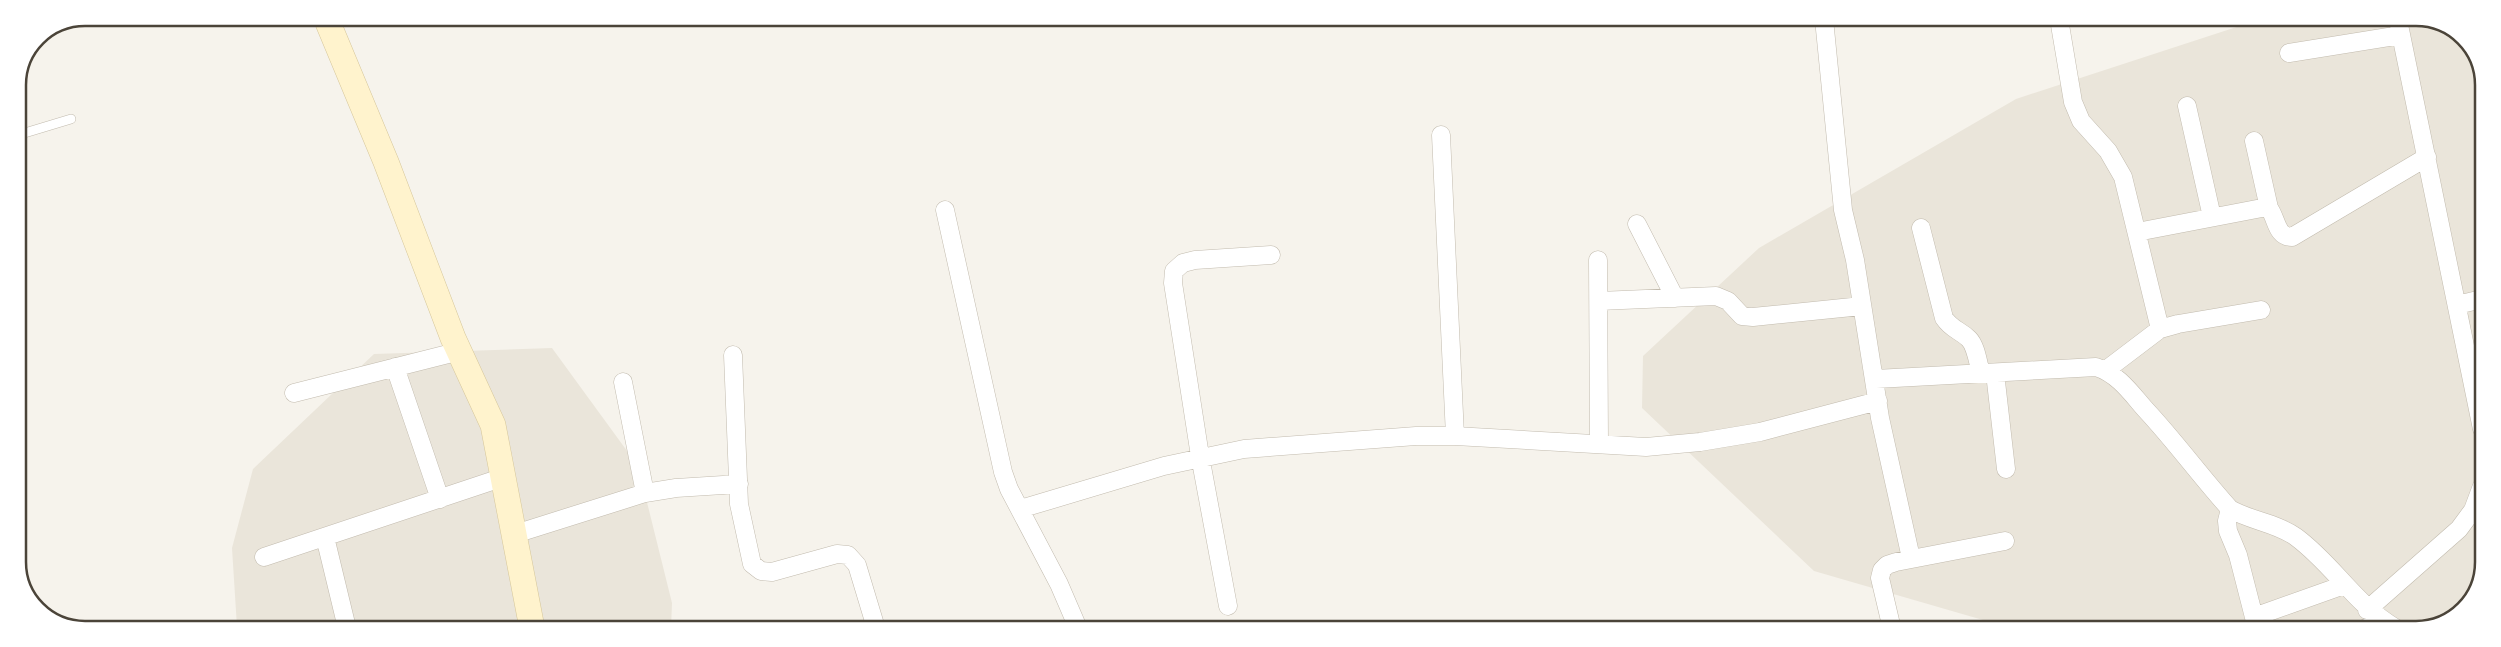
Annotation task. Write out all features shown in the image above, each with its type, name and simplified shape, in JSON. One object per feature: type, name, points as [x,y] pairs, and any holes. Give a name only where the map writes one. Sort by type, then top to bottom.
[{"type":"street","points":[[329,26],[386,162],[460,350],[493,425],[531,621]]},
{"type":"street","points":[[1825,26],[1843,210],[1855,260],[1876,379],[1878,401],[1911,558]]},
{"type":"street","points":[[2060,26],[2073,102],[2081,121],[2108,151],[2123,177],[2160,329]]},
{"type":"street","points":[[2290,53],[2400,27],[2475,394]]},
{"type":"street","points":[[2188,106],[2212,217]]},
{"type":"street","points":[[1441,135],[1455,436]]},
{"type":"street","points":[[2254,141],[2269,208],[2280,232],[2285,237],[2292,237],[2427,157]]},
{"type":"street","points":[[2137,232],[2269,208]]},
{"type":"street","points":[[945,210],[1003,472],[1059,584],[1075,621]]},
{"type":"street","points":[[1637,224],[1675,298]]},
{"type":"street","points":[[1922,228],[1944,318],[1950,328],[1968,338],[1988,373],[2006,469]]},
{"type":"street","points":[[1228,606],[1200,456],[1173,283],[1174,271],[1183,264],[1195,260],[1271,255]]},
{"type":"street","points":[[1598,260],[1600,444]]},
{"type":"street","points":[[1599,301],[1722,297],[1742,316],[1753,318],[1862,306]]},
{"type":"street","points":[[2457,305],[2475,301]]},
{"type":"street","points":[[2106,370],[2160,329],[2178,324],[2261,310]]},
{"type":"street","points":[[294,393],[460,350]]},
{"type":"street","points":[[733,354],[739,504],[752,564],[761,571],[772,572],[837,554],[848,555],[857,565],[874,621]]},
{"type":"street","points":[[395,367],[440,498]]},
{"type":"street","points":[[1876,379],[2096,368],[2106,370],[2118,379],[2171,436],[2230,509],[2243,517],[2295,536],[2313,551],[2367,610],[2384,621]]},
{"type":"street","points":[[623,382],[645,493]]},
{"type":"street","points":[[1020,508],[1200,456],[1244,449],[1371,438],[1455,436],[1646,447],[1700,442],[1788,426],[1878,401]]},
{"type":"street","points":[[264,557],[504,477]]},
{"type":"street","points":[[515,534],[645,493],[676,488],[739,484]]},
{"type":"street","points":[[2367,610],[2459,529],[2475,505]]},
{"type":"street","points":[[2230,509],[2227,521],[2228,531],[2238,555],[2255,621]]},
{"type":"street","points":[[325,536],[346,621]]},
{"type":"street","points":[[1890,621],[1880,578],[1882,570],[1886,565],[1911,558],[2005,541]]},
{"type":"street","points":[[2261,621],[2344,585]]},
{"type":"lane","points":[[26,133],[71,119]]},
{"type":"shaded area","points":[[2240,26],[2427,27],[2445,34],[2460,47],[2470,63],[2475,82],[2475,561],[2474,573],[2467,591],[2454,606],[2438,616],[2427,620],[2415,621],[1986,621],[1814,571],[1642,408],[1643,356],[1759,248],[2016,99]]},
{"type":"shaded area","points":[[552,348],[638,466],[672,603],[671,621],[237,621],[232,548],[253,469],[374,354]]}]
